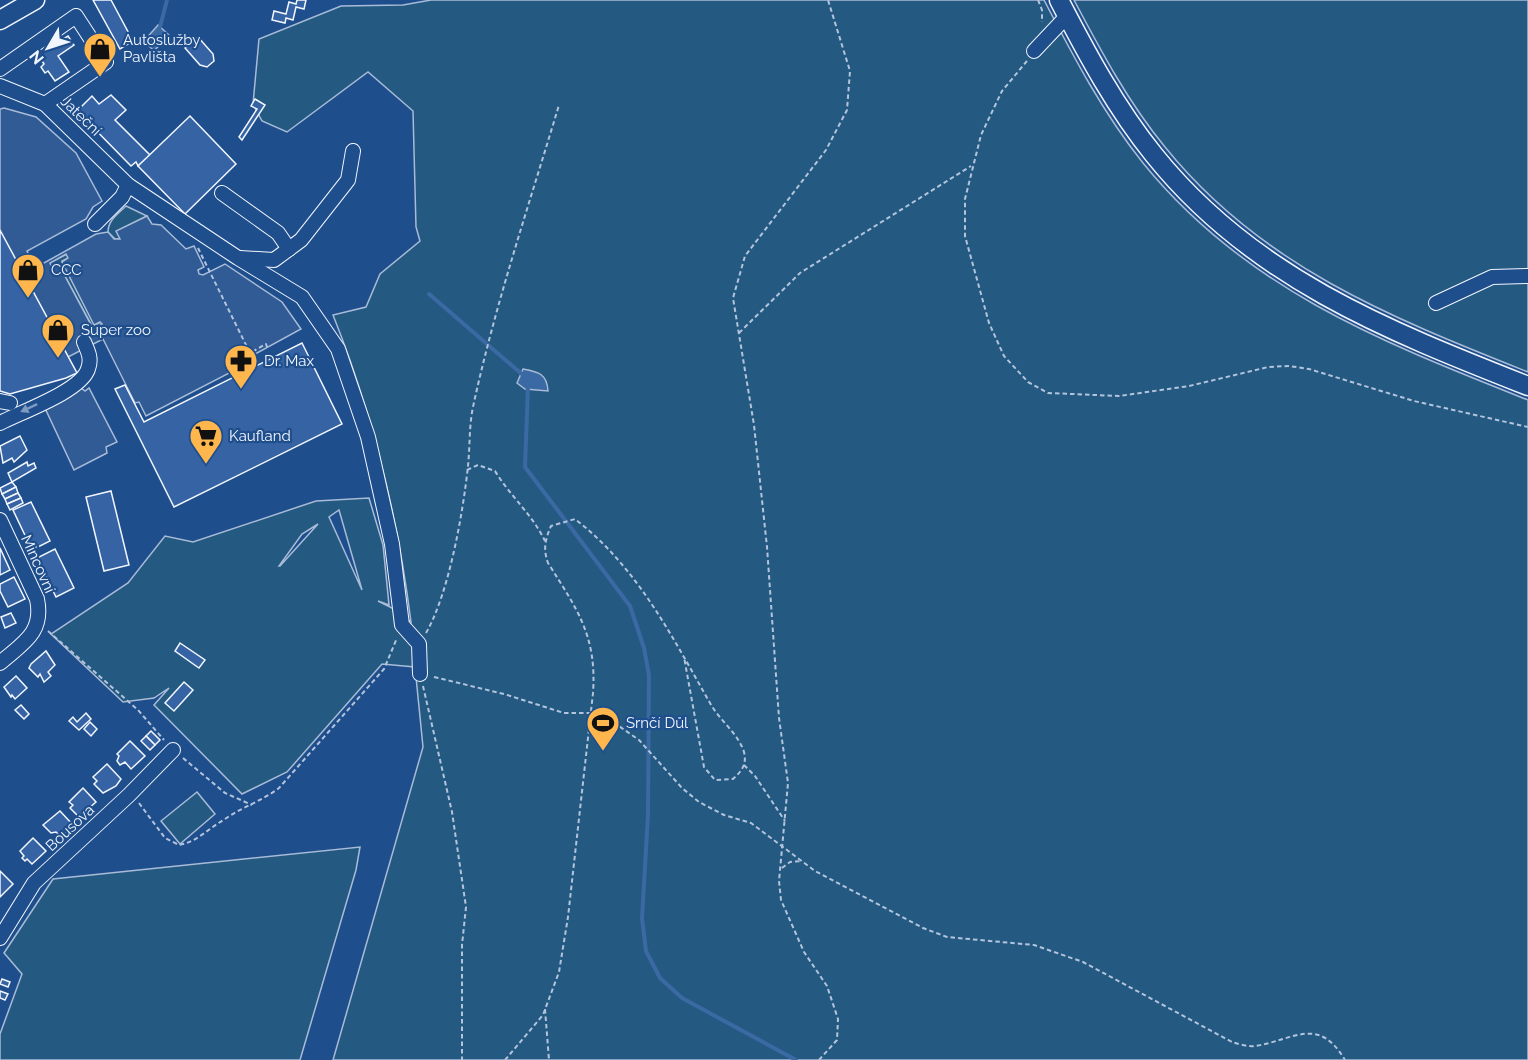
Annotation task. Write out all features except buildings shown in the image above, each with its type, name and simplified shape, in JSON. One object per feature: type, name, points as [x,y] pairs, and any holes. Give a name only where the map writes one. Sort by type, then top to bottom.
[{"type":"main road","points":[[0,20],[35,0]]},
{"type":"main road","points":[[1063,8],[1120,108],[1153,154],[1191,196],[1239,240],[1298,282],[1359,315],[1528,386]]},
{"type":"street","points":[[1034,51],[1063,8]]},
{"type":"street","points":[[0,69],[76,16],[106,62],[45,104]]},
{"type":"street","name":"Jateční","points":[[0,86],[45,104],[128,185],[238,258],[303,297],[338,349],[368,437],[392,544],[402,625]]},
{"type":"street","points":[[238,258],[274,260],[301,240],[348,180],[353,151]]},
{"type":"street","points":[[95,224],[122,197],[128,185]]},
{"type":"street","points":[[222,193],[278,233],[289,249]]},
{"type":"street","points":[[1436,303],[1491,277],[1528,276]]},
{"type":"street","points":[[0,423],[80,383],[88,369],[90,355],[84,342]]},
{"type":"street","name":"Mincovní","points":[[0,520],[37,599],[39,623]]},
{"type":"street","points":[[0,663],[30,636],[39,623]]},
{"type":"street","points":[[402,625],[419,644],[420,674]]},
{"type":"street","name":"Bousova","points":[[0,938],[34,883],[129,795],[172,750]]},
{"type":"path","points":[[819,1060],[837,1040],[838,1019],[827,986],[804,952],[781,900],[781,869],[787,823],[788,783],[780,718],[767,547],[754,425],[733,298],[745,256],[826,150],[847,110],[850,71],[828,0]]},
{"type":"path","points":[[1038,0],[1043,16],[1040,28]]},
{"type":"path","points":[[1034,51],[1002,91],[981,135],[971,166],[965,198],[965,236],[989,323],[1004,356],[1028,382],[1048,393],[1119,396],[1189,386],[1268,367],[1289,366],[1309,369],[1414,401],[1528,427]]},
{"type":"path","points":[[419,644],[432,622],[450,566],[467,470],[472,410],[493,321],[559,105]]},
{"type":"path","points":[[738,333],[800,273],[971,166]]},
{"type":"path","points":[[196,243],[250,353],[266,344],[267,347]]},
{"type":"path","points":[[467,470],[478,465],[495,471],[510,495],[535,521],[545,541],[548,563],[587,630],[595,669],[568,917],[559,972],[537,1025],[505,1060]]},
{"type":"path","points":[[545,541],[551,526],[575,519],[618,556],[650,598],[684,657],[711,705],[740,743],[745,753],[744,765],[733,779],[720,782],[712,778],[704,767],[684,657]]},
{"type":"path","points":[[39,623],[90,671],[138,710],[172,750],[225,793],[242,802],[254,805]]},
{"type":"path","points":[[129,795],[148,812],[165,838],[179,845],[190,843],[227,817],[254,805],[279,788],[384,669],[402,625]]},
{"type":"path","points":[[462,1060],[462,945],[466,907],[452,812],[420,674],[504,694],[564,713],[600,713],[639,740],[675,781],[699,802],[751,823],[778,841],[801,861],[923,928],[947,937],[1034,945],[1083,962],[1173,1013],[1232,1042],[1253,1047],[1311,1032],[1323,1036],[1337,1047],[1345,1060]]},
{"type":"path","points":[[744,765],[755,776],[787,823]]},
{"type":"path","points":[[781,869],[790,862],[801,861]]},
{"type":"path","points":[[545,1009],[549,1060]]},
{"type":"shaded area","points":[[431,0],[1044,0],[1089,84],[1128,144],[1183,207],[1226,245],[1271,278],[1369,333],[1528,400],[1528,1060],[333,1060],[423,747],[415,667],[382,664],[287,772],[242,794],[154,705],[169,688],[154,698],[123,702],[51,634],[128,583],[165,536],[193,542],[316,501],[369,498],[383,545],[389,605],[378,601],[400,612],[411,622],[399,544],[382,466],[360,390],[333,315],[366,307],[380,274],[420,241],[416,227],[413,111],[368,72],[287,132],[262,121],[253,104],[259,39],[341,6],[403,5]],"holes":[[[339,510],[362,590],[329,517]],[[318,524],[280,566],[279,566],[302,534]]]},
{"type":"shaded area","points":[[1074,0],[1528,0],[1528,372],[1427,330],[1331,284],[1286,256],[1243,225],[1202,189],[1152,130],[1116,76]]},
{"type":"shaded area","points":[[158,25],[169,35],[154,51],[144,41]]},
{"type":"shaded area","points":[[4,108],[36,117],[76,153],[102,201],[93,207],[86,219],[27,251],[35,268],[96,234],[108,232],[114,239],[120,239],[116,231],[147,216],[152,224],[161,225],[186,249],[194,246],[204,267],[198,270],[199,274],[203,275],[225,264],[282,302],[301,329],[237,364],[239,368],[146,416],[139,402],[135,403],[103,339],[68,357],[0,232],[0,109]],"holes":[[[66,254],[68,258],[62,262],[94,325],[100,322],[102,324],[87,334],[84,329],[91,325],[59,265],[52,268],[50,263]]]},
{"type":"shaded area","points":[[126,206],[147,216],[117,231],[121,239],[115,239],[108,232],[110,224]]},
{"type":"shaded area","points":[[67,254],[68,258],[62,261],[95,325],[101,322],[102,325],[87,334],[84,329],[91,324],[59,265],[52,268],[49,263]]},
{"type":"shaded area","points":[[523,369],[534,371],[544,377],[548,391],[525,389],[517,383]]},
{"type":"shaded area","points":[[81,388],[85,391],[89,388],[117,442],[106,447],[107,453],[74,470],[44,406]]},
{"type":"shaded area","points":[[197,792],[215,814],[180,844],[161,821]]},
{"type":"shaded area","points":[[360,847],[356,870],[300,1060],[0,1060],[0,1034],[22,974],[4,953],[53,879]]},
{"type":"waterway","points":[[160,27],[167,0]]},
{"type":"waterway","points":[[163,34],[168,44]]},
{"type":"waterway","points":[[429,294],[523,375]]},
{"type":"waterway","points":[[528,385],[525,467],[630,606],[644,648],[649,675],[648,815],[642,918],[646,951],[660,978],[682,998],[796,1060]]},
{"type":"place","name":"Autoslužby Pavlišta","points":[[100,78]]},
{"type":"place","name":"CCC","points":[[28,299]]},
{"type":"place","name":"Super zoo","points":[[58,359]]},
{"type":"place","name":"Dr. Max","points":[[241,390]]},
{"type":"place","name":"Kaufland","points":[[206,465]]},
{"type":"place","name":"Srnčí Důl","points":[[603,752]]}]
